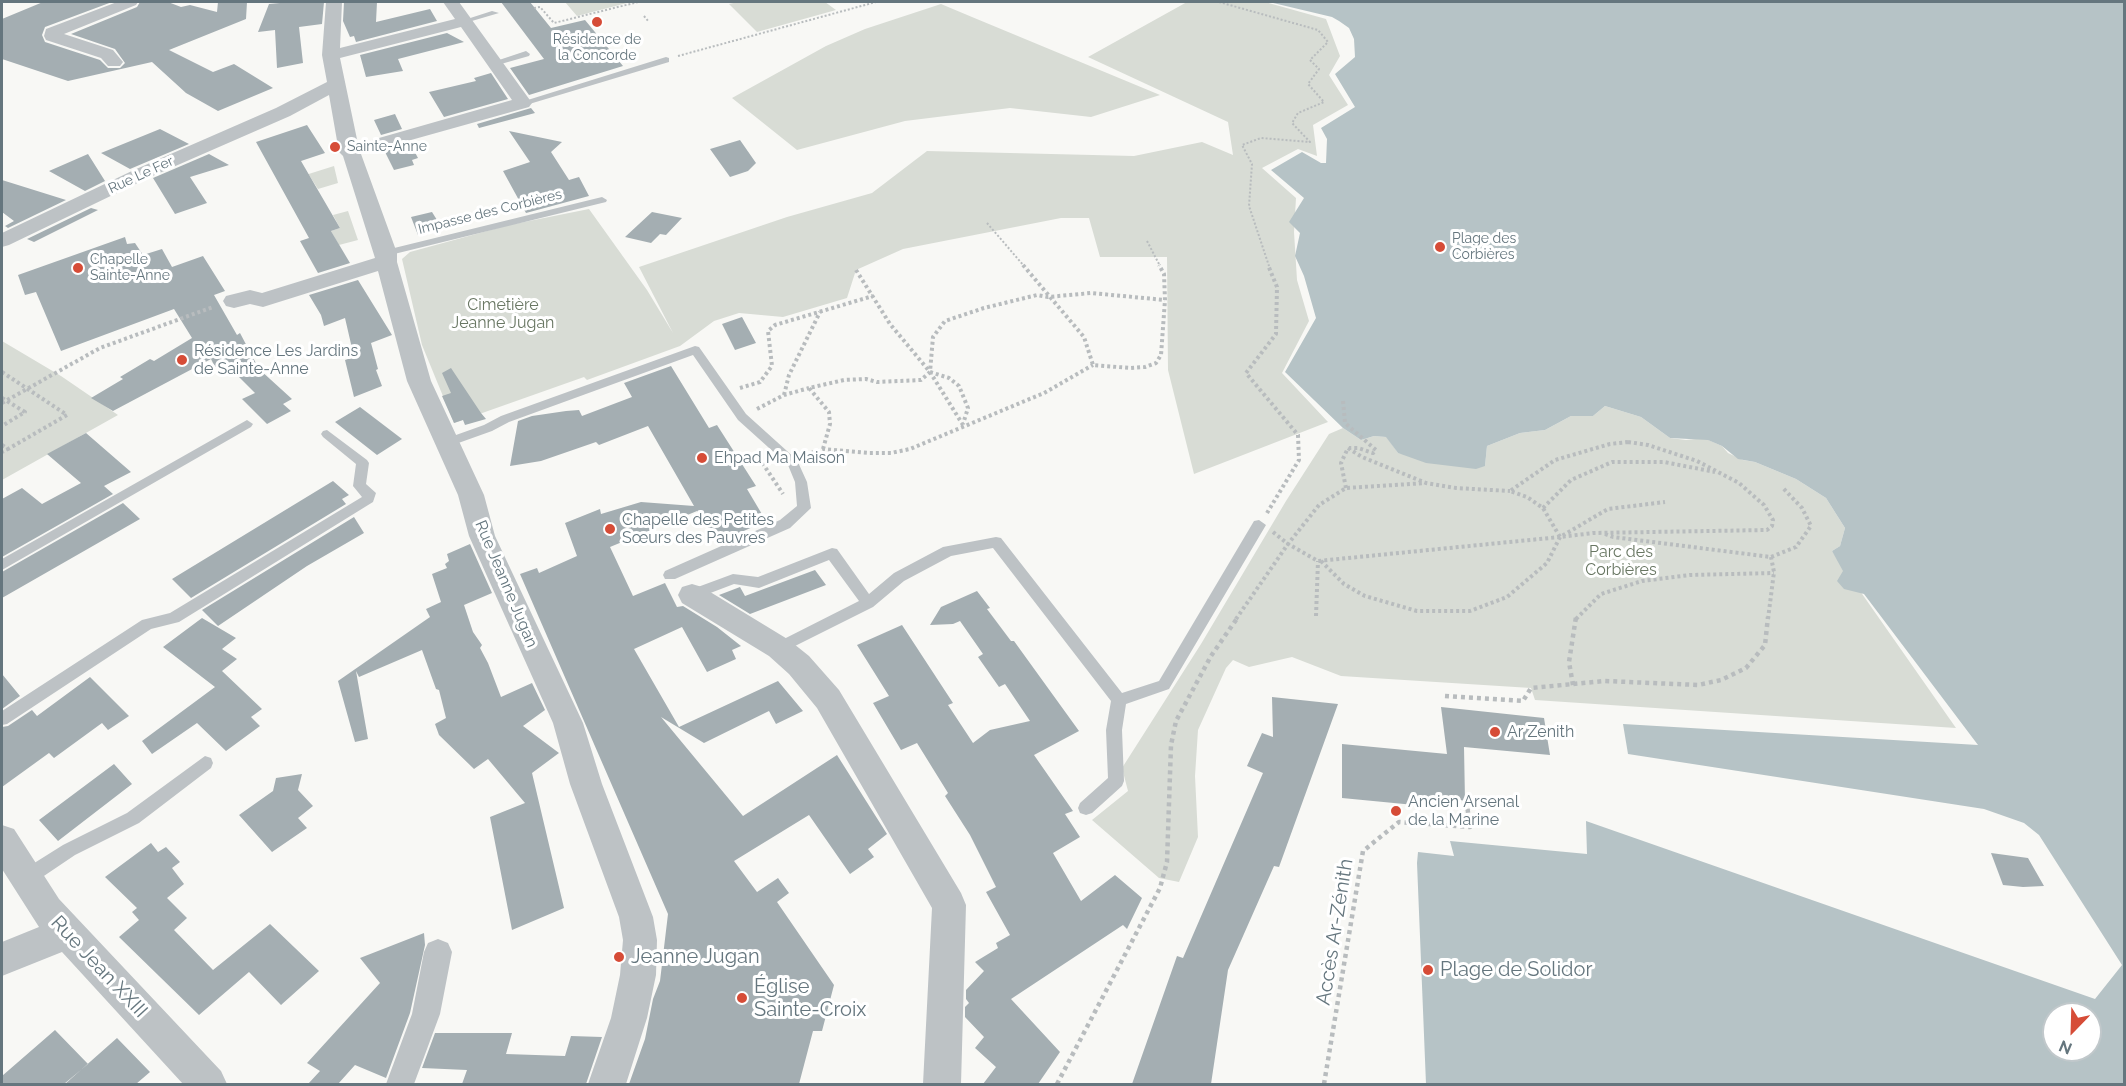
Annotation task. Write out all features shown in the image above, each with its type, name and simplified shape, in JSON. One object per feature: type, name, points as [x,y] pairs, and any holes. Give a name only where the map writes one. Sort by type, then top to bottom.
[{"type":"street","points":[[114,62],[107,54],[52,36],[52,33],[130,2]]},
{"type":"street","name":"Rue Jeanne Jugan","points":[[334,2],[331,55],[349,152],[386,258],[419,381],[471,495],[482,536],[568,723],[586,784],[636,917],[640,940],[638,975],[628,1018],[606,1084]]},
{"type":"street","points":[[349,152],[523,103],[451,2]]},
{"type":"street","points":[[331,55],[465,21]]},
{"type":"street","name":"Rue Le Fer","points":[[2,241],[141,174],[283,112],[335,85]]},
{"type":"street","name":"Rue Le Fer","points":[[283,112],[340,108]]},
{"type":"street","points":[[234,301],[250,297],[263,300],[386,258]]},
{"type":"street","points":[[681,585],[779,648],[799,665],[828,699],[949,905],[942,1084]]},
{"type":"street","name":"Rue Jean XXIII","points":[[2,840],[47,911],[208,1084]]},
{"type":"street","points":[[2,959],[66,933]]},
{"type":"street","points":[[399,1084],[426,1014],[438,952]]},
{"type":"lane","points":[[465,21],[495,13]]},
{"type":"lane","points":[[494,63],[526,54]]},
{"type":"lane","points":[[523,103],[666,60]]},
{"type":"lane","name":"Impasse des Corbières","points":[[386,258],[602,200]]},
{"type":"lane","points":[[446,443],[488,428],[505,418],[696,350],[742,417],[793,463],[801,482],[804,508],[785,524],[681,585]]},
{"type":"lane","points":[[2,565],[247,424]]},
{"type":"lane","points":[[2,719],[147,624],[174,618],[368,498],[369,493],[359,486],[363,463],[327,434]]},
{"type":"lane","points":[[1119,700],[1164,685],[1259,525]]},
{"type":"lane","points":[[779,648],[868,603],[898,577],[948,551],[996,542],[1119,700],[1114,730],[1116,781],[1086,808]]},
{"type":"lane","points":[[681,585],[733,579],[759,583],[832,554],[868,603]]},
{"type":"lane","points":[[26,878],[69,850],[134,818],[205,763]]},
{"type":"path","points":[[536,2],[554,23],[631,2],[639,2]]},
{"type":"path","points":[[631,2],[634,7]]},
{"type":"path","points":[[666,60],[876,2]]},
{"type":"path","points":[[1220,2],[1318,30],[1328,42],[1310,60],[1319,69],[1308,84],[1324,102],[1298,113],[1292,123],[1310,142],[1261,138],[1242,145],[1252,164],[1249,206],[1259,242],[1277,287],[1276,334],[1246,373],[1298,435],[1299,460],[1259,525],[1319,561],[1344,584],[1365,596],[1417,611],[1470,611],[1508,597],[1547,563],[1560,537],[1608,509],[1665,502]]},
{"type":"path","points":[[534,8],[540,7]]},
{"type":"path","points":[[644,16],[649,22]]},
{"type":"path","points":[[987,223],[1084,337],[1093,365]]},
{"type":"path","points":[[793,463],[800,457],[823,449],[891,453],[910,449],[1044,393],[1093,365],[1130,368],[1145,367],[1156,363],[1161,355],[1165,300],[1164,274],[1147,241]]},
{"type":"path","points":[[856,270],[890,324],[930,372],[963,425]]},
{"type":"path","points":[[785,524],[788,502],[753,449],[742,417],[784,395],[844,380],[866,379],[877,382],[921,380],[930,372],[933,337],[945,321],[984,308],[1037,295],[1048,297],[1091,292],[1125,298],[1165,300]]},
{"type":"path","points":[[724,393],[760,382],[772,366],[768,331],[775,325],[873,296]]},
{"type":"path","points":[[3,400],[56,374],[100,348],[234,301]]},
{"type":"path","points":[[784,395],[789,375],[820,312]]},
{"type":"path","points":[[2,372],[67,415],[2,452]]},
{"type":"path","points":[[930,372],[949,378],[959,386],[968,408],[963,425]]},
{"type":"path","points":[[809,388],[829,412],[830,424],[823,449]]},
{"type":"path","points":[[2,426],[25,412],[3,400]]},
{"type":"path","points":[[1343,401],[1345,423],[1376,450],[1373,453],[1358,448],[1348,448]]},
{"type":"path","points":[[1319,561],[1601,533],[1767,530],[1772,526],[1773,520],[1764,506],[1738,483],[1697,461],[1648,445],[1628,442],[1610,444],[1555,460],[1510,491]]},
{"type":"path","points":[[2,445],[8,449]]},
{"type":"path","points":[[1348,448],[1362,457],[1426,483],[1456,488],[1510,491],[1527,497],[1543,508],[1560,537]]},
{"type":"path","points":[[1346,488],[1341,463],[1348,448]]},
{"type":"path","points":[[1543,508],[1571,480],[1612,462],[1664,462],[1719,473]]},
{"type":"path","points":[[1057,1084],[1160,888],[1167,862],[1171,745],[1176,721],[1211,656],[1288,544],[1319,505],[1346,488],[1426,483]]},
{"type":"path","points":[[1601,533],[1613,537],[1771,557],[1796,547],[1811,526],[1802,508],[1783,488]]},
{"type":"path","points":[[1445,696],[1523,701],[1531,688],[1605,681],[1698,685],[1720,680],[1746,668],[1765,645],[1774,573],[1771,557]]},
{"type":"path","points":[[1316,616],[1319,561]]},
{"type":"path","points":[[1573,685],[1569,662],[1576,617],[1601,594],[1642,581],[1690,575],[1774,573]]},
{"type":"path","name":"Accès Ar-Zénith","points":[[1324,1084],[1363,851],[1399,822],[1470,827],[1467,805]]},
{"type":"green space","points":[[565,2],[626,2],[627,3],[577,16]]},
{"type":"green space","points":[[738,2],[825,2],[836,10],[757,32],[729,4]]},
{"type":"green space","name":"Cimetière Jeanne Jugan","points":[[1187,2],[1265,2],[1326,19],[1340,56],[1329,75],[1348,105],[1313,125],[1317,156],[1298,149],[1262,168],[1296,198],[1294,232],[1297,280],[1309,321],[1282,373],[1328,422],[1194,474],[1168,370],[1167,257],[1100,257],[1089,218],[1061,218],[903,249],[856,270],[847,298],[783,317],[739,313],[714,321],[680,346],[587,380],[584,377],[454,423],[422,345],[402,259],[410,252],[509,225],[589,209],[647,290],[673,333],[639,267],[787,217],[872,193],[927,151],[1134,156],[1202,142],[1233,155],[1228,122],[1088,57]]},
{"type":"green space","points":[[941,4],[1160,95],[1091,117],[1010,108],[905,121],[797,150],[732,98],[826,46],[865,29]]},
{"type":"green space","points":[[334,166],[338,183],[318,189],[309,175],[277,184]]},
{"type":"green space","points":[[348,211],[358,240],[339,245],[331,231],[340,228],[333,215]]},
{"type":"green space","points":[[2,341],[61,376],[118,415],[2,480]]},
{"type":"green space","name":"Parc des Corbières","points":[[1605,406],[1641,417],[1670,438],[1686,440],[1704,438],[1722,446],[1728,453],[1743,460],[1755,462],[1796,479],[1826,498],[1845,528],[1840,546],[1832,551],[1956,728],[1535,700],[1531,688],[1341,676],[1292,657],[1249,667],[1233,660],[1226,668],[1198,730],[1195,776],[1198,837],[1179,882],[1159,878],[1092,820],[1128,791],[1122,768],[1201,644],[1286,501],[1329,434],[1343,428],[1361,440],[1374,436],[1387,437],[1398,453],[1485,466],[1487,446],[1520,433],[1545,430],[1571,416],[1593,416]]},
{"type":"shaded area","points":[[1269,2],[2124,2],[2124,1084],[1426,1084],[1418,852],[1454,856],[1450,841],[1587,854],[1586,821],[2095,999],[2122,965],[2039,835],[2024,823],[1984,809],[1628,754],[1623,724],[1978,745],[1864,594],[1844,589],[1837,581],[1843,571],[1832,551],[1840,546],[1845,528],[1826,498],[1796,479],[1755,462],[1738,459],[1722,446],[1708,440],[1670,438],[1641,417],[1605,406],[1593,416],[1571,416],[1545,430],[1520,433],[1487,446],[1485,466],[1476,469],[1426,463],[1398,453],[1386,437],[1374,436],[1361,440],[1343,428],[1285,372],[1316,318],[1304,276],[1295,256],[1300,233],[1289,222],[1304,198],[1271,170],[1302,152],[1321,163],[1326,163],[1327,139],[1321,128],[1355,107],[1335,74],[1355,57],[1354,39],[1349,28],[1332,17]]},
{"type":"building","points":[[43,2],[112,2],[45,27],[42,35],[45,42],[100,60],[108,68],[120,68],[125,63],[115,49],[71,34],[137,7],[140,2],[168,2],[181,7],[190,5],[217,12],[218,2],[247,2],[246,19],[169,50],[213,72],[234,64],[273,88],[218,111],[186,93],[152,62],[68,81],[2,59],[2,19]]},
{"type":"building","points":[[324,2],[322,24],[299,27],[303,63],[277,68],[275,30],[258,32],[269,4]]},
{"type":"building","points":[[344,2],[377,2],[376,22],[430,9],[437,21],[356,42],[354,36],[350,37],[343,21]]},
{"type":"building","points":[[501,2],[530,2],[551,28],[585,20],[623,66],[529,95],[510,68],[544,59]]},
{"type":"building","points":[[447,33],[464,42],[398,59],[403,71],[366,77],[360,55]]},
{"type":"building","points":[[491,73],[508,99],[444,117],[429,92],[476,81],[474,78]]},
{"type":"building","points":[[531,108],[535,113],[479,128],[477,124]]},
{"type":"building","points":[[395,114],[402,129],[381,135],[374,120]]},
{"type":"building","points":[[307,125],[325,153],[301,161],[340,228],[331,231],[350,263],[318,273],[300,241],[309,238],[256,142]]},
{"type":"building","points":[[160,129],[189,144],[130,169],[101,153]]},
{"type":"building","points":[[509,131],[562,142],[551,152],[569,180],[579,177],[589,196],[526,213],[503,171],[530,162]]},
{"type":"building","points":[[740,140],[756,163],[748,171],[730,177],[710,149]]},
{"type":"building","points":[[410,143],[418,158],[412,160],[414,165],[394,170],[385,152],[388,151],[387,149]]},
{"type":"building","points":[[88,154],[105,181],[85,191],[49,171]]},
{"type":"building","points":[[209,154],[229,165],[190,177],[207,203],[175,214],[153,178]]},
{"type":"building","points":[[2,180],[66,200],[8,228],[5,226],[14,221],[2,212]]},
{"type":"building","points":[[91,208],[98,210],[34,242],[27,239]]},
{"type":"building","points":[[432,212],[442,228],[418,235],[411,217]]},
{"type":"building","points":[[652,212],[682,218],[666,235],[660,234],[651,243],[625,237]]},
{"type":"building","points":[[125,237],[127,244],[135,243],[143,255],[162,249],[172,267],[203,256],[225,291],[214,295],[237,335],[240,333],[259,369],[292,399],[283,404],[291,411],[267,424],[242,399],[255,393],[225,363],[215,367],[211,359],[113,411],[91,398],[150,359],[154,361],[192,338],[174,309],[61,351],[36,292],[25,295],[18,275]]},
{"type":"building","points":[[358,280],[392,335],[371,343],[378,369],[376,370],[382,386],[354,397],[345,360],[354,357],[345,318],[324,326],[321,315],[309,295]]},
{"type":"building","points":[[742,317],[756,343],[735,350],[722,324]]},
{"type":"building","points":[[671,366],[709,428],[717,425],[756,486],[747,489],[766,521],[717,543],[697,511],[610,547],[633,596],[665,583],[677,607],[683,606],[717,627],[741,646],[732,650],[736,659],[707,672],[682,627],[634,649],[679,727],[778,681],[803,711],[776,724],[769,711],[704,743],[661,717],[743,816],[837,755],[887,834],[868,849],[874,857],[850,874],[809,815],[734,861],[757,892],[778,878],[789,893],[777,902],[834,985],[822,1031],[813,1031],[799,1084],[629,1084],[645,1039],[653,999],[660,981],[668,914],[520,574],[537,568],[539,573],[577,556],[565,523],[600,509],[601,514],[641,502],[694,506],[648,426],[599,445],[596,442],[541,461],[510,466],[518,421],[532,416],[566,411],[579,410],[582,416],[632,397],[624,383]]},
{"type":"building","points":[[451,368],[486,419],[465,425],[463,420],[454,423],[442,396],[451,393],[442,373]]},
{"type":"building","points":[[360,407],[402,439],[377,455],[335,422]]},
{"type":"building","points":[[86,433],[131,472],[104,486],[113,494],[2,557],[2,499],[22,488],[42,504],[81,483],[47,454]]},
{"type":"building","points":[[333,481],[349,495],[342,499],[346,504],[191,598],[172,579]]},
{"type":"building","points":[[123,503],[140,519],[2,598],[2,572]]},
{"type":"building","points":[[354,517],[364,533],[307,566],[218,626],[202,610]]},
{"type":"building","points":[[470,544],[492,593],[464,605],[473,632],[482,645],[480,648],[501,697],[532,683],[545,710],[523,726],[559,753],[532,773],[564,908],[512,930],[490,817],[525,803],[488,759],[474,769],[439,735],[435,724],[446,718],[439,690],[436,689],[422,650],[359,677],[356,671],[368,739],[355,742],[338,681],[430,617],[426,609],[441,602],[432,574],[447,568],[445,564],[449,561],[447,554]]},
{"type":"building","points":[[815,570],[826,585],[750,614],[719,595],[740,587],[745,596]]},
{"type":"building","points":[[977,591],[990,608],[987,609],[1011,641],[1014,641],[1079,731],[1034,755],[1073,811],[1065,814],[1080,837],[1053,853],[1081,901],[1115,875],[1142,898],[1127,929],[1123,925],[1011,999],[1060,1052],[1038,1084],[983,1084],[996,1067],[975,1048],[984,1037],[965,1017],[965,1007],[969,1003],[966,999],[966,990],[984,971],[975,962],[998,948],[996,943],[1010,935],[986,892],[996,887],[970,835],[945,796],[948,793],[917,743],[901,750],[873,703],[889,696],[857,645],[902,625],[953,703],[948,705],[973,743],[990,730],[1030,721],[1005,684],[999,687],[978,657],[983,654],[960,621],[953,624],[930,625],[941,607]]},
{"type":"building","points":[[202,618],[236,638],[222,649],[237,659],[222,671],[262,709],[251,717],[260,726],[226,751],[197,723],[152,754],[142,741],[215,687],[163,647]]},
{"type":"building","points":[[2,674],[20,696],[2,709]]},
{"type":"building","points":[[90,677],[129,716],[108,730],[102,723],[54,758],[49,753],[2,787],[2,727],[8,726],[32,710],[37,716]]},
{"type":"building","points":[[1272,697],[1338,704],[1279,867],[1274,866],[1228,970],[1211,1084],[1132,1084],[1177,956],[1183,958],[1263,773],[1247,766],[1262,733],[1273,737]]},
{"type":"building","points":[[1441,707],[1544,718],[1550,755],[1464,747],[1465,801],[1456,799],[1456,809],[1342,798],[1342,744],[1447,754]]},
{"type":"building","points":[[114,764],[132,784],[58,841],[39,820]]},
{"type":"building","points":[[302,774],[298,790],[313,806],[298,818],[307,828],[272,852],[239,815],[273,791],[276,778]]},
{"type":"building","points":[[151,843],[158,852],[166,847],[180,862],[172,868],[184,884],[167,898],[187,918],[174,930],[213,970],[270,924],[319,971],[281,1005],[249,972],[199,1015],[119,937],[139,920],[132,912],[137,908],[105,877]]},
{"type":"building","points":[[1991,853],[2028,858],[2044,886],[2003,885]]},
{"type":"building","points":[[424,933],[425,945],[410,1013],[386,1078],[355,1065],[338,1084],[308,1084],[320,1071],[307,1063],[380,983],[360,958]]},
{"type":"building","points":[[55,1030],[88,1064],[64,1084],[2,1084],[2,1076]]},
{"type":"building","points":[[435,1033],[512,1033],[506,1054],[565,1056],[571,1036],[602,1037],[586,1084],[462,1084],[467,1070],[422,1068]]},
{"type":"building","points":[[117,1038],[150,1072],[136,1084],[65,1084]]},
{"type":"place","name":"Résidence de la Concorde","points":[[597,22]]},
{"type":"place","name":"Sainte-Anne","points":[[335,147]]},
{"type":"place","name":"Plage des Corbières","points":[[1440,247]]},
{"type":"place","name":"Chapelle Sainte-Anne","points":[[78,268]]},
{"type":"place","name":"Résidence Les Jardins de Sainte-Anne","points":[[182,360]]},
{"type":"place","name":"Ehpad Ma Maison","points":[[702,458]]},
{"type":"place","name":"Chapelle des Petites Sœurs des Pauvres","points":[[610,529]]},
{"type":"place","name":"Ar Zenith","points":[[1495,732]]},
{"type":"place","name":"Ancien Arsenal de la Marine","points":[[1396,811]]},
{"type":"place","name":"Jeanne Jugan","points":[[619,957]]},
{"type":"place","name":"Plage de Solidor","points":[[1428,970]]},
{"type":"place","name":"Église Sainte-Croix","points":[[742,998]]}]
